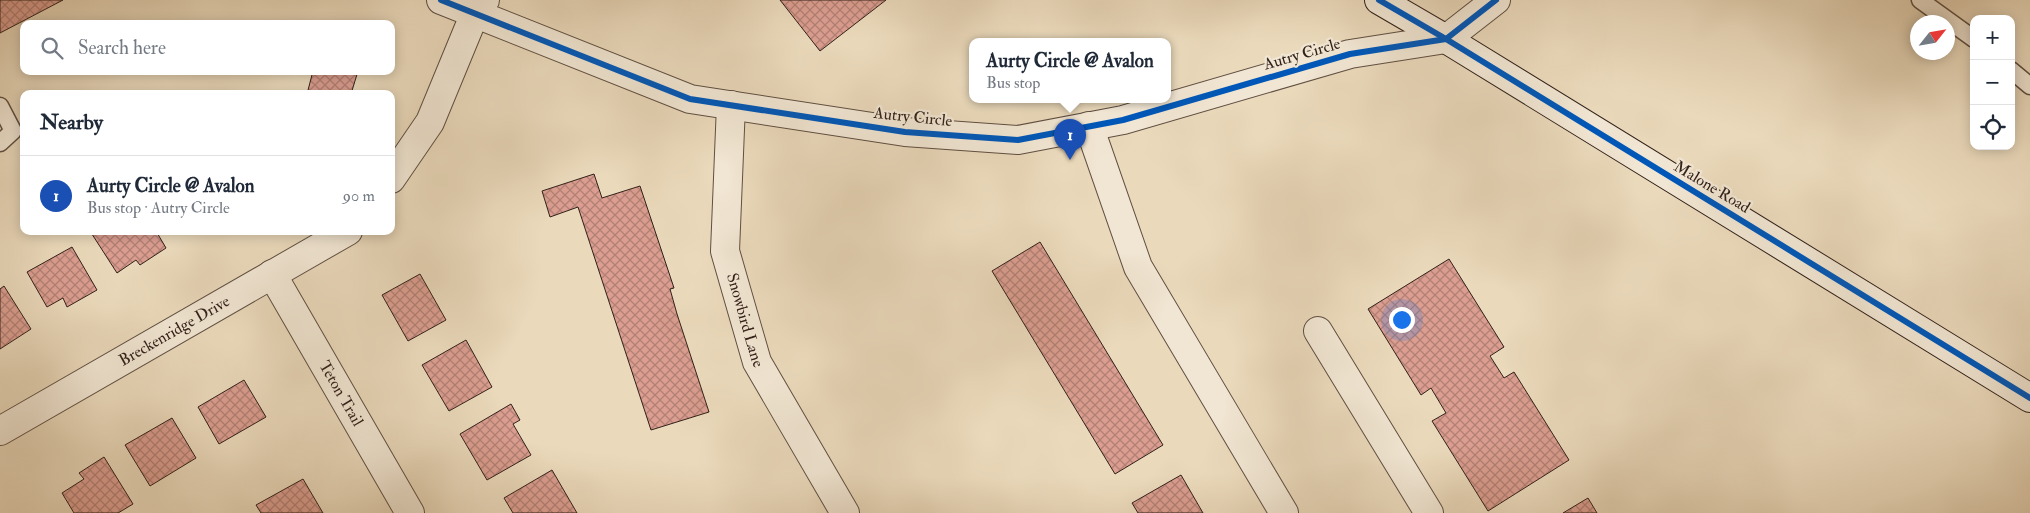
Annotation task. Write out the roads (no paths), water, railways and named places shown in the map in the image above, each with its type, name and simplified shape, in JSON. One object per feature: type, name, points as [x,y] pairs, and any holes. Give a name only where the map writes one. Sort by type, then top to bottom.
[{"type":"street","name":"Autry Circle","points":[[441,0],[480,7],[690,98],[905,132],[1018,140],[1123,120],[1350,54],[1446,39],[1496,0]]},
{"type":"street","name":"Malone Road","points":[[1379,0],[1446,39],[2030,398]]},
{"type":"street","points":[[395,173],[430,122],[480,7]]},
{"type":"street","name":"Snowbird Lane","points":[[731,105],[725,251],[757,362],[846,513]]},
{"type":"street","points":[[1089,126],[1138,267],[1284,513]]},
{"type":"street","name":"Breckenridge Drive","points":[[0,431],[341,235]]},
{"type":"street","name":"Teton Trail","points":[[272,274],[410,513]]},
{"type":"street","points":[[1318,331],[1429,513]]},
{"type":"lane","points":[[1920,0],[1970,36]]},
{"type":"lane","points":[[2015,73],[2030,86]]},
{"type":"lane","points":[[0,106],[13,131],[0,143]]},
{"type":"place","name":"Aurty Circle @ Avalon","points":[[1070,160]]}]
